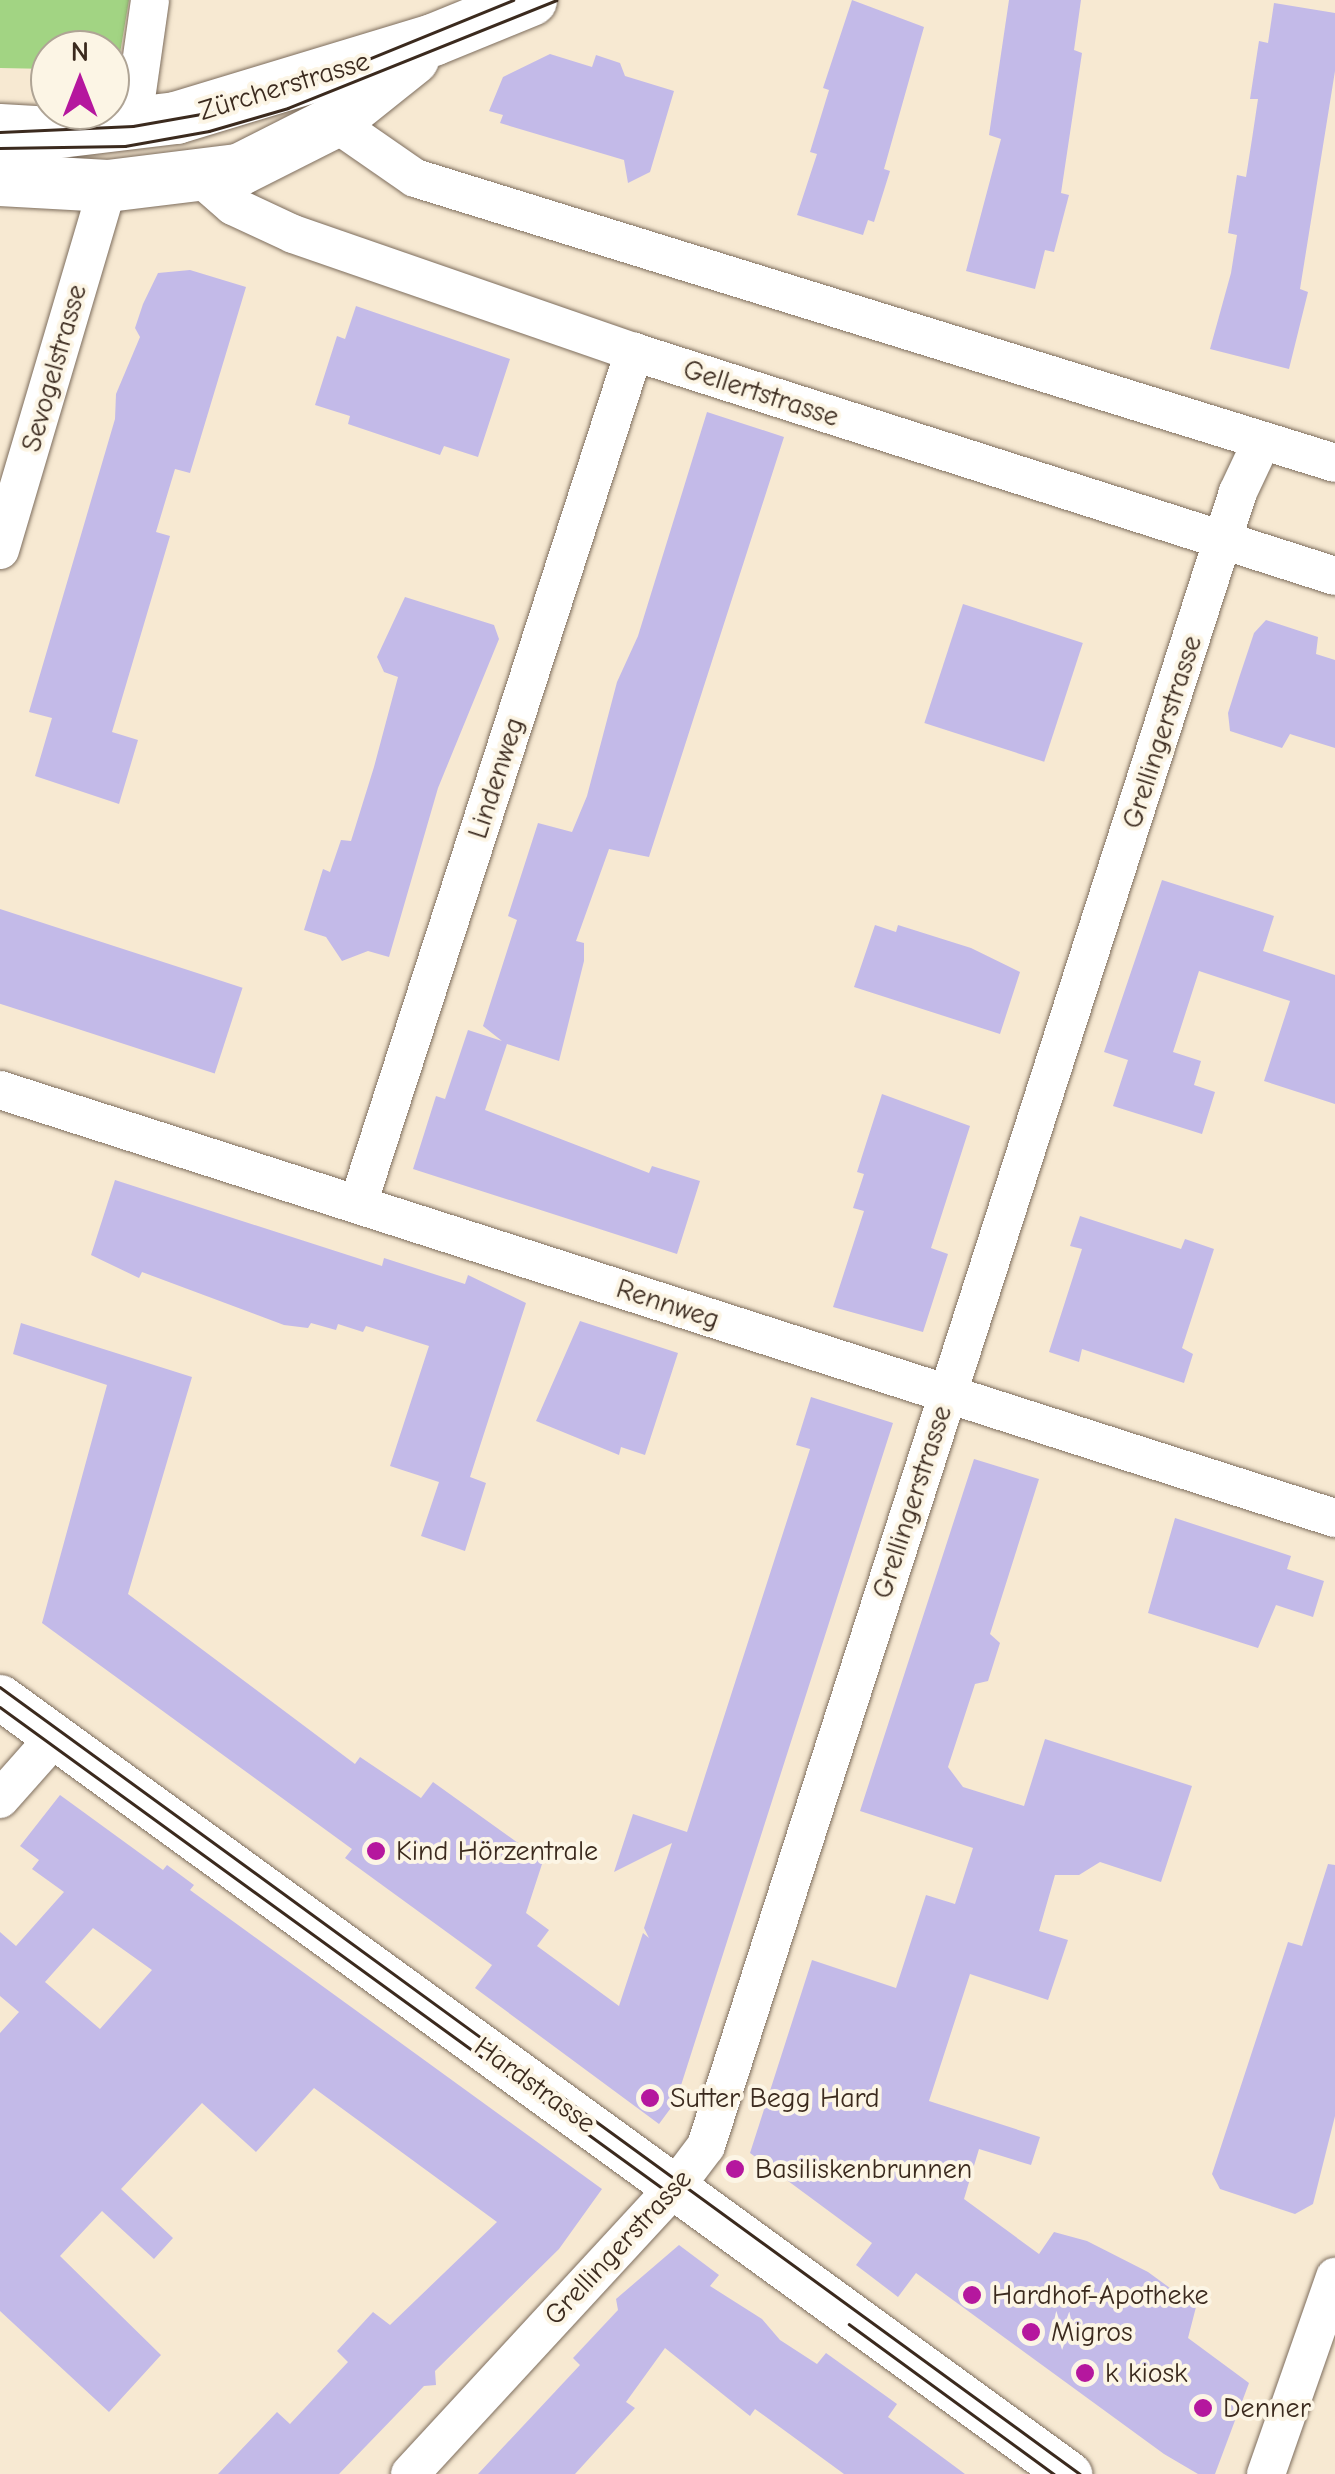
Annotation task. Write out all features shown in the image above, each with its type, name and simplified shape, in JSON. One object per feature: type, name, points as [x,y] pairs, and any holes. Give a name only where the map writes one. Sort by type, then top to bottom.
[{"type":"main road","name":"Zürcherstrasse","points":[[0,130],[132,127],[220,106],[434,40],[531,0]]},
{"type":"main road","name":"Zürcherstrasse","points":[[0,180],[108,186],[202,179],[274,157],[334,122],[434,40]]},
{"type":"main road","points":[[272,92],[305,102],[334,122]]},
{"type":"main road","points":[[202,179],[204,146],[220,106]]},
{"type":"main road","points":[[108,186],[132,127],[202,179]]},
{"type":"street","points":[[132,127],[150,0]]},
{"type":"street","points":[[334,122],[414,178],[1335,463]]},
{"type":"street","name":"Gellertstrasse","points":[[202,179],[259,221],[634,352],[1335,576]]},
{"type":"street","name":"Sevogelstrasse","points":[[0,550],[108,186]]},
{"type":"street","name":"Lindenweg","points":[[358,1204],[634,352]]},
{"type":"street","name":"Grellingerstrasse","points":[[410,2474],[675,2188],[706,2146],[1224,541],[1262,441]]},
{"type":"street","name":"Rennweg","points":[[0,1090],[1335,1518]]},
{"type":"street","name":"Hardstrasse","points":[[0,1697],[1069,2474]]},
{"type":"street","points":[[0,1800],[55,1737]]},
{"type":"street","points":[[1266,2474],[1335,2277]]},
{"type":"green space","points":[[0,0],[129,0],[124,30],[30,30],[30,69],[0,68]]},
{"type":"building","points":[[852,0],[924,27],[884,169],[890,171],[874,222],[868,220],[863,235],[797,215],[817,154],[810,152],[829,90],[823,88]]},
{"type":"building","points":[[1009,0],[1081,0],[1074,50],[1082,53],[1061,193],[1069,195],[1054,252],[1045,250],[1035,289],[966,271],[1001,139],[989,135]]},
{"type":"building","points":[[1274,3],[1335,13],[1335,71],[1300,289],[1308,292],[1289,369],[1210,349],[1231,273],[1237,235],[1228,233],[1237,175],[1246,177],[1258,99],[1250,99],[1259,41],[1268,43]]},
{"type":"building","points":[[550,54],[592,67],[596,55],[620,63],[625,76],[674,91],[650,172],[628,183],[624,160],[500,123],[503,115],[489,111],[503,77]]},
{"type":"building","points":[[190,270],[246,287],[190,473],[175,469],[156,532],[170,536],[112,732],[138,740],[119,804],[35,776],[52,718],[29,712],[115,419],[116,394],[140,337],[135,328],[143,304],[158,273]]},
{"type":"building","points":[[356,306],[510,359],[478,457],[444,446],[440,455],[348,424],[350,416],[315,405],[337,336],[345,339]]},
{"type":"building","points":[[707,412],[784,437],[649,857],[609,849],[576,941],[584,943],[584,961],[559,1061],[507,1044],[485,1110],[649,1173],[652,1166],[700,1181],[677,1254],[413,1169],[436,1096],[445,1099],[468,1030],[502,1041],[483,1026],[517,920],[508,916],[538,823],[572,832],[587,796],[617,682],[638,636]]},
{"type":"building","points":[[405,597],[494,625],[499,639],[438,788],[389,957],[368,951],[342,961],[326,937],[304,930],[323,869],[330,872],[341,840],[351,841],[374,767],[398,677],[384,672],[377,657]]},
{"type":"building","points":[[963,604],[1083,643],[1044,762],[924,723]]},
{"type":"building","points":[[1266,620],[1318,637],[1316,654],[1335,660],[1335,748],[1290,734],[1282,748],[1230,731],[1228,713],[1240,675],[1254,633]]},
{"type":"building","points":[[1162,880],[1274,916],[1263,951],[1335,975],[1335,1104],[1264,1081],[1290,1001],[1199,971],[1173,1052],[1201,1061],[1194,1085],[1215,1092],[1202,1134],[1113,1106],[1128,1060],[1104,1052]]},
{"type":"building","points":[[0,909],[243,988],[215,1073],[0,1004]]},
{"type":"building","points":[[875,925],[896,932],[898,925],[971,948],[1020,972],[1000,1034],[854,987]]},
{"type":"building","points":[[882,1094],[970,1126],[931,1248],[948,1254],[923,1332],[833,1307],[864,1211],[853,1208],[864,1174],[857,1172]]},
{"type":"building","points":[[115,1180],[382,1266],[384,1258],[465,1284],[468,1275],[526,1303],[470,1477],[486,1483],[465,1551],[421,1536],[439,1482],[390,1466],[429,1346],[366,1326],[363,1332],[338,1324],[336,1330],[311,1323],[308,1328],[284,1325],[142,1272],[139,1278],[91,1255]]},
{"type":"building","points":[[1080,1216],[1181,1249],[1185,1239],[1214,1249],[1182,1348],[1193,1354],[1184,1383],[1082,1349],[1079,1362],[1049,1352],[1082,1249],[1070,1246]]},
{"type":"building","points":[[580,1321],[678,1353],[645,1455],[621,1447],[619,1455],[536,1421]]},
{"type":"building","points":[[21,1323],[192,1377],[128,1594],[355,1764],[360,1757],[421,1798],[433,1782],[543,1861],[526,1913],[549,1930],[537,1946],[619,2006],[643,1933],[649,1938],[644,1928],[672,1843],[614,1872],[633,1814],[687,1832],[810,1449],[796,1445],[811,1397],[893,1423],[676,2101],[659,2124],[475,1988],[492,1965],[345,1858],[352,1849],[42,1623],[107,1385],[13,1354]]},
{"type":"building","points":[[974,1459],[1039,1479],[990,1634],[1000,1643],[988,1681],[975,1684],[948,1767],[963,1787],[1024,1806],[1045,1739],[1192,1786],[1161,1882],[1100,1862],[1079,1875],[1055,1875],[1039,1931],[1068,1940],[1048,2000],[970,1974],[929,2101],[1040,2137],[1031,2165],[979,2149],[964,2199],[1039,2254],[1054,2232],[1087,2241],[1148,2272],[1196,2307],[1188,2338],[1249,2383],[1215,2474],[1198,2474],[1164,2454],[916,2273],[898,2297],[856,2265],[872,2243],[750,2153],[812,1960],[896,1988],[926,1895],[955,1904],[973,1848],[860,1811]]},
{"type":"building","points":[[1175,1518],[1291,1556],[1287,1569],[1324,1581],[1313,1617],[1276,1605],[1258,1648],[1148,1613]]},
{"type":"building","points":[[60,1795],[163,1870],[167,1865],[194,1885],[190,1890],[602,2189],[559,2249],[435,2371],[436,2385],[424,2386],[339,2474],[218,2474],[277,2412],[290,2424],[348,2362],[337,2351],[373,2312],[390,2325],[497,2222],[314,2088],[256,2152],[202,2103],[121,2189],[173,2238],[154,2259],[102,2211],[60,2256],[161,2355],[109,2412],[0,2311],[0,2033],[19,2012],[0,1996],[0,1932],[16,1946],[64,1892],[32,1869],[39,1860],[20,1846]],"holes":[[[93,1928],[152,1970],[100,2029],[45,1982]]]},
{"type":"building","points":[[1328,1864],[1335,1865],[1335,2116],[1313,2204],[1295,2214],[1220,2189],[1212,2174],[1288,1942],[1302,1946]]},
{"type":"building","points":[[679,2245],[719,2275],[710,2286],[762,2319],[780,2340],[817,2364],[826,2353],[897,2404],[888,2417],[965,2474],[844,2474],[755,2409],[750,2416],[665,2348],[626,2402],[635,2408],[575,2474],[478,2474],[580,2365],[573,2358],[618,2310],[616,2299]]},
{"type":"tram line","points":[[0,132],[133,126],[218,111],[327,76],[513,0]]},
{"type":"tram line","points":[[0,148],[125,146],[209,131],[288,108],[556,0]]},
{"type":"tram line","points":[[0,1687],[1080,2474]]},
{"type":"tram line","points":[[0,1707],[676,2198]]},
{"type":"tram line","points":[[849,2324],[1054,2474]]},
{"type":"place","name":"Kind Hörzentrale","points":[[376,1851]]},
{"type":"place","name":"Sutter Begg Hard","points":[[650,2098]]},
{"type":"place","name":"Basiliskenbrunnen","points":[[735,2169]]},
{"type":"place","name":"Hardhof-Apotheke","points":[[972,2295]]},
{"type":"place","name":"Migros","points":[[1031,2332]]},
{"type":"place","name":"k kiosk","points":[[1085,2373]]},
{"type":"place","name":"Denner","points":[[1203,2408]]}]
